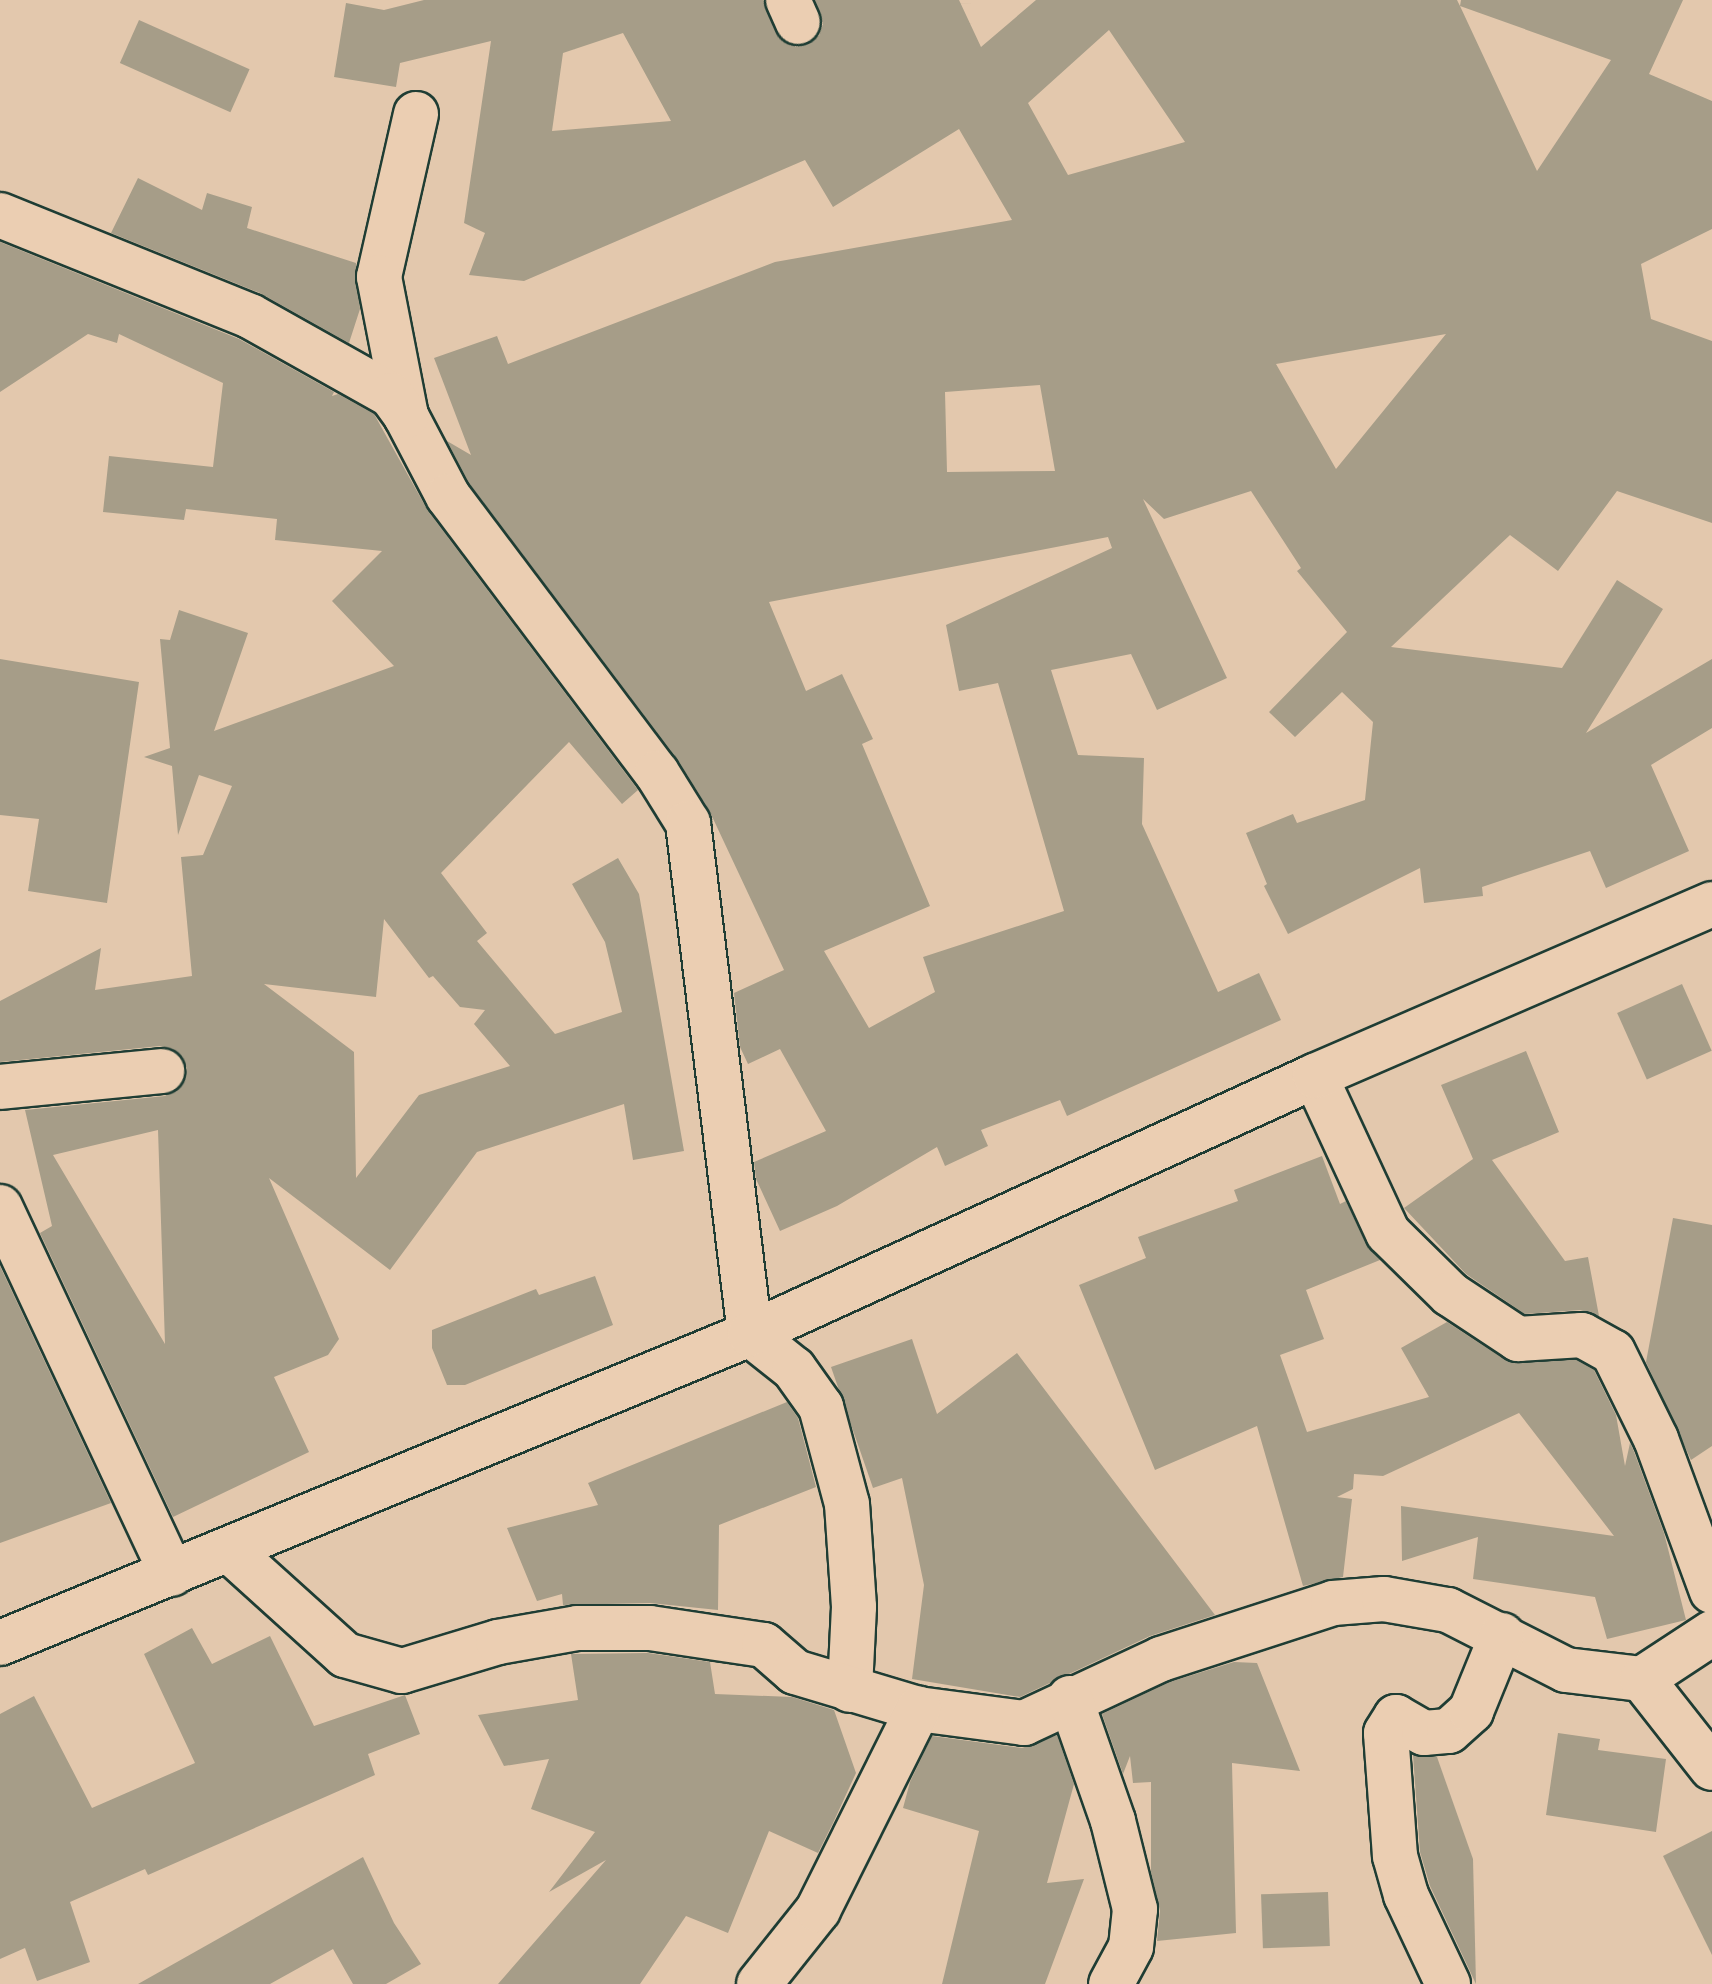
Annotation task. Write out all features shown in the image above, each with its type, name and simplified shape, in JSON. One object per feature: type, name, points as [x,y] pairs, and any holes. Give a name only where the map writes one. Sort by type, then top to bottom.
[{"type":"street","points":[[406,416],[379,277],[416,114]]},
{"type":"street","points":[[0,215],[250,316],[391,395],[406,416],[448,496],[665,784],[688,823],[750,1334],[794,1369],[821,1407],[847,1504],[854,1607],[850,1690]]},
{"type":"street","points":[[0,1643],[230,1551],[750,1334],[1315,1076],[1712,904]]},
{"type":"street","points":[[0,1087],[162,1071]]},
{"type":"street","points":[[1315,1076],[1388,1233],[1450,1294],[1518,1339],[1582,1335],[1613,1352],[1656,1439],[1712,1591]]},
{"type":"street","points":[[0,1207],[172,1574]]},
{"type":"street","points":[[230,1551],[345,1655],[402,1671],[511,1640],[577,1628],[650,1628],[764,1645],[795,1672],[918,1709],[1024,1723],[1070,1698],[1161,1659],[1333,1603],[1384,1599],[1448,1610],[1566,1670],[1642,1679],[1712,1633]]},
{"type":"street","points":[[1448,1984],[1406,1895],[1395,1856],[1386,1733],[1396,1717],[1424,1733],[1449,1731],[1471,1711],[1502,1635]]},
{"type":"street","points":[[1642,1679],[1712,1768]]},
{"type":"street","points":[[1070,1698],[1113,1821],[1135,1909],[1131,1947],[1111,1984]]},
{"type":"street","points":[[759,1984],[818,1910],[918,1709]]},
{"type":"building","points":[[424,0],[763,0],[776,33],[796,47],[819,36],[823,24],[815,0],[959,0],[981,47],[1036,0],[1457,0],[1460,6],[1461,0],[1683,0],[1649,74],[1712,101],[1712,229],[1641,264],[1651,319],[1712,341],[1712,523],[1617,491],[1558,571],[1510,535],[1391,647],[1562,668],[1617,580],[1663,609],[1586,733],[1712,659],[1712,728],[1651,765],[1689,851],[1606,888],[1590,851],[1482,887],[1483,896],[1424,903],[1420,868],[1288,934],[1264,886],[1267,884],[1246,833],[1293,814],[1297,823],[1365,800],[1373,722],[1342,692],[1295,737],[1269,712],[1347,632],[1297,571],[1301,568],[1251,491],[1164,519],[1143,499],[1227,678],[1157,710],[1131,654],[1051,670],[1078,755],[1144,758],[1142,824],[1218,992],[1259,973],[1281,1020],[1067,1116],[1060,1100],[981,1130],[988,1146],[945,1166],[937,1147],[837,1206],[780,1231],[756,1179],[754,1162],[826,1131],[780,1049],[748,1064],[740,1047],[734,993],[784,970],[709,810],[678,760],[469,483],[447,441],[471,455],[434,358],[497,336],[508,364],[775,262],[1012,220],[959,129],[833,207],[805,160],[524,281],[469,275],[485,233],[464,223],[491,41],[400,63],[396,87],[334,77],[346,3],[384,10]],"holes":[[[1460,6],[1611,60],[1537,171]],[[1109,30],[1185,142],[1068,175],[1028,103]],[[623,33],[671,121],[552,131],[563,53]],[[1446,334],[1336,469],[1276,364]],[[1040,385],[1055,471],[947,472],[945,392]],[[1108,537],[1112,548],[946,625],[959,691],[998,683],[1064,911],[923,957],[935,992],[869,1028],[824,951],[930,906],[862,744],[873,739],[842,674],[806,691],[769,602]]]},
{"type":"building","points":[[139,20],[250,69],[230,112],[120,63]]},
{"type":"building","points":[[138,178],[202,210],[207,193],[252,207],[247,228],[356,263],[360,309],[349,343],[260,293],[111,233]]},
{"type":"building","points":[[0,242],[239,339],[334,392],[332,396],[338,394],[374,414],[428,511],[638,790],[622,804],[569,742],[441,873],[487,933],[477,941],[555,1034],[622,1012],[605,942],[572,884],[618,858],[639,894],[684,1151],[633,1160],[624,1104],[477,1152],[390,1270],[269,1178],[339,1339],[328,1355],[274,1377],[309,1452],[173,1517],[40,1233],[52,1226],[25,1110],[165,1096],[184,1082],[187,1068],[173,1049],[160,1046],[0,1062],[0,1001],[101,948],[95,990],[192,976],[181,857],[203,855],[232,786],[199,775],[178,835],[172,766],[144,757],[170,748],[160,639],[170,640],[179,610],[248,633],[214,731],[394,666],[332,601],[382,551],[275,540],[277,519],[186,509],[184,520],[103,512],[109,456],[213,467],[223,383],[119,334],[117,343],[88,334],[0,392]],"holes":[[[384,919],[429,978],[433,976],[460,1007],[485,1010],[474,1024],[510,1066],[419,1095],[356,1178],[354,1052],[264,984],[376,997]],[[158,1130],[165,1344],[53,1155]]]},
{"type":"building","points":[[0,659],[139,682],[107,903],[28,891],[39,819],[0,815]]},
{"type":"building","points":[[1682,984],[1712,1051],[1647,1080],[1617,1013]]},
{"type":"building","points":[[1526,1051],[1559,1132],[1492,1160],[1565,1261],[1588,1257],[1599,1316],[1580,1310],[1525,1314],[1466,1274],[1404,1208],[1473,1159],[1441,1085]]},
{"type":"building","points":[[1322,1156],[1340,1204],[1346,1201],[1366,1244],[1380,1260],[1306,1290],[1324,1339],[1280,1355],[1307,1432],[1429,1397],[1401,1348],[1447,1322],[1505,1360],[1576,1360],[1594,1370],[1616,1415],[1625,1466],[1630,1443],[1633,1449],[1664,1533],[1686,1620],[1607,1639],[1595,1597],[1473,1579],[1478,1537],[1402,1561],[1401,1506],[1614,1536],[1519,1413],[1383,1476],[1354,1474],[1353,1489],[1337,1497],[1352,1499],[1343,1577],[1303,1586],[1257,1426],[1155,1470],[1079,1285],[1146,1258],[1138,1237],[1238,1201],[1234,1190]]},
{"type":"building","points":[[1673,1218],[1712,1225],[1712,1446],[1691,1460],[1646,1362]]},
{"type":"building","points":[[0,1266],[111,1503],[0,1543]]},
{"type":"building","points":[[595,1276],[613,1325],[465,1385],[447,1385],[432,1348],[432,1330],[536,1289],[539,1295]]},
{"type":"building","points":[[912,1339],[937,1414],[1017,1353],[1215,1615],[1150,1636],[1020,1697],[912,1679],[924,1585],[902,1478],[873,1488],[831,1367]]},
{"type":"building","points":[[787,1402],[798,1418],[816,1487],[719,1525],[718,1610],[650,1603],[563,1605],[562,1594],[537,1601],[507,1528],[598,1505],[588,1483]]},
{"type":"building","points":[[192,1628],[212,1664],[270,1636],[314,1726],[405,1695],[420,1734],[368,1754],[375,1775],[148,1875],[145,1869],[70,1902],[90,1962],[37,1981],[25,1948],[0,1959],[0,1714],[34,1696],[92,1808],[195,1763],[144,1654]]},
{"type":"building","points":[[648,1653],[710,1662],[715,1694],[792,1697],[834,1710],[856,1773],[818,1853],[769,1831],[728,1933],[686,1916],[640,1984],[498,1984],[606,1860],[549,1892],[595,1832],[531,1809],[549,1759],[504,1766],[478,1715],[578,1700],[571,1654]]},
{"type":"building","points":[[1234,1662],[1257,1663],[1300,1771],[1232,1763],[1236,1933],[1157,1941],[1160,1911],[1151,1872],[1151,1782],[1133,1783],[1130,1756],[1123,1774],[1102,1714],[1170,1682]]},
{"type":"building","points":[[1558,1733],[1600,1739],[1598,1750],[1666,1759],[1656,1832],[1546,1815]]},
{"type":"building","points":[[1057,1735],[1074,1784],[1047,1883],[1084,1879],[1045,1984],[942,1984],[979,1831],[903,1808],[910,1782],[932,1736],[1022,1748]]},
{"type":"building","points":[[1413,1755],[1437,1757],[1473,1859],[1476,1984],[1430,1886],[1420,1852]]},
{"type":"building","points":[[1712,1831],[1712,1955],[1663,1856]]},
{"type":"building","points":[[363,1857],[394,1923],[421,1964],[386,1984],[353,1984],[333,1949],[270,1984],[138,1984]]},
{"type":"building","points":[[1328,1892],[1330,1946],[1263,1948],[1261,1894]]}]
